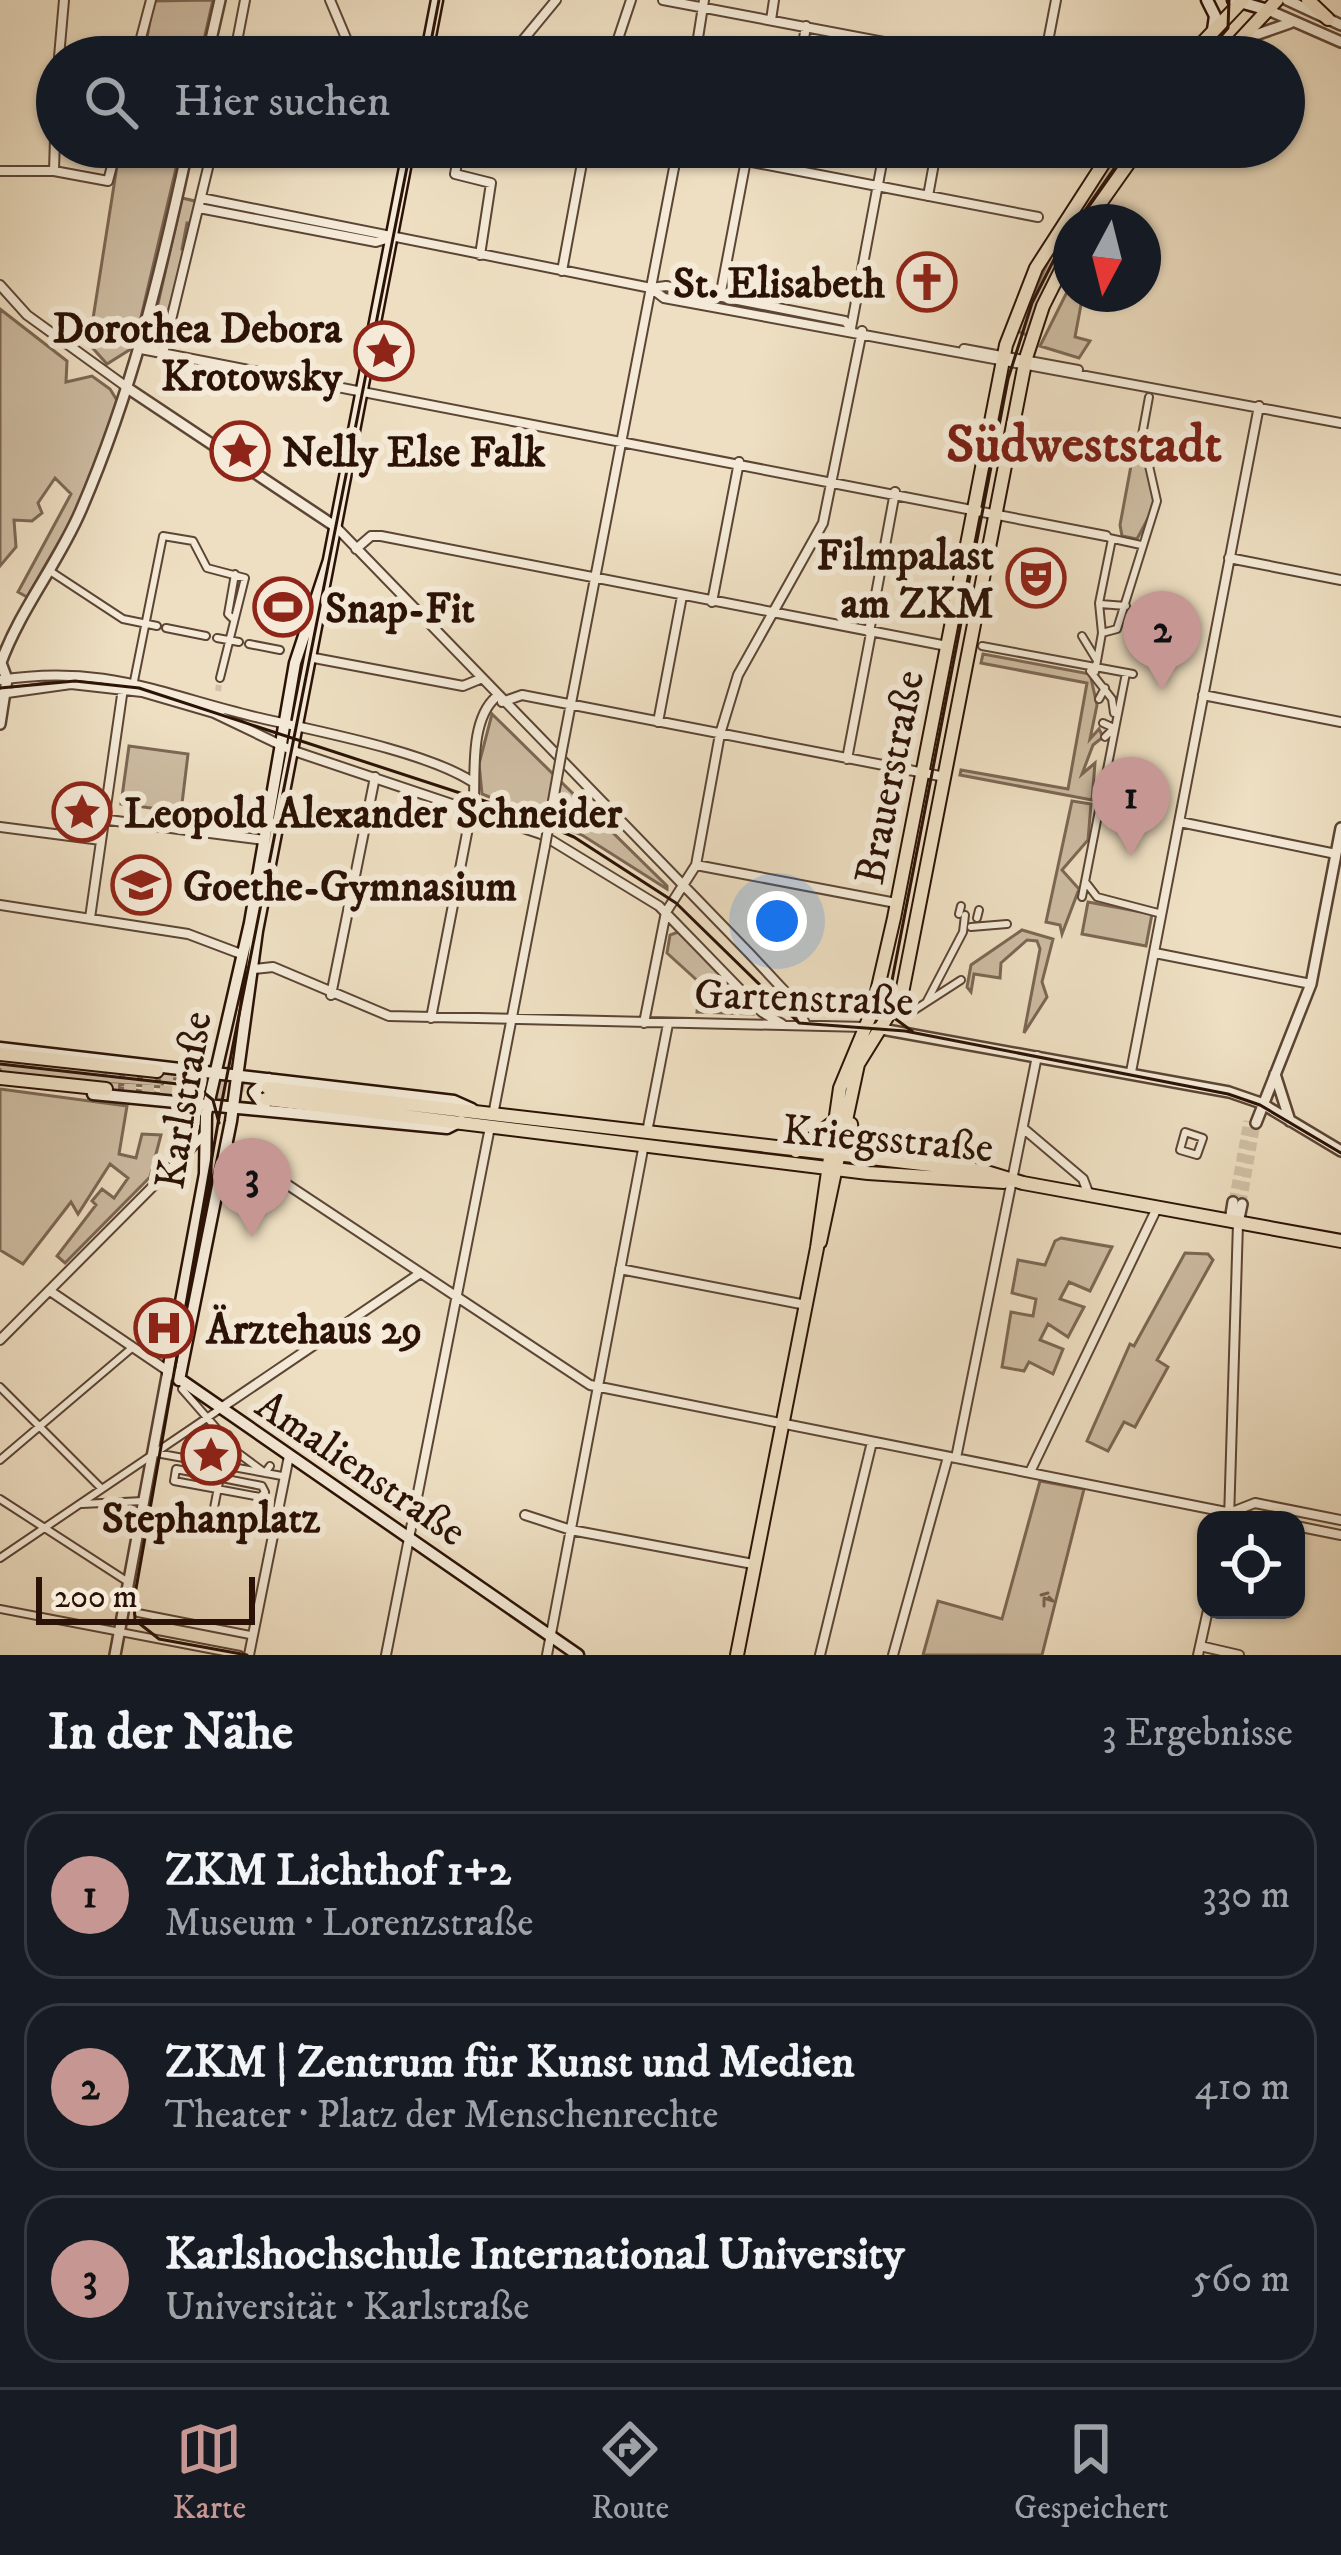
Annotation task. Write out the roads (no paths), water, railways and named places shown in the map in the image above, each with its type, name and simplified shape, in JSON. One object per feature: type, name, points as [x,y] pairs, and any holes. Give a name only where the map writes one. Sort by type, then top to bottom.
[{"type":"main road","points":[[430,36],[437,0]]},
{"type":"main road","points":[[1207,0],[1215,16],[1213,32]]},
{"type":"main road","points":[[1307,0],[1335,22]]},
{"type":"main road","points":[[1209,36],[1239,1],[1272,5]]},
{"type":"main road","points":[[1244,36],[1272,5]]},
{"type":"main road","name":"Karlstraße","points":[[180,1384],[405,168]]},
{"type":"main road","name":"Brauerstraße","points":[[834,1163],[844,1075],[865,1028],[897,903],[1003,357],[1036,268],[1100,168]]},
{"type":"main road","points":[[1100,204],[1125,168]]},
{"type":"main road","name":"Brauerstraße","points":[[841,1114],[858,1064],[902,993],[1025,362],[1053,285]]},
{"type":"main road","name":"Karlstraße","points":[[168,1371],[206,1174],[208,1106],[265,840],[295,652],[329,560]]},
{"type":"main road","points":[[0,1051],[235,1072],[268,1093],[461,1121],[485,1118]]},
{"type":"main road","points":[[0,1051],[157,1070]]},
{"type":"main road","points":[[0,1081],[208,1106],[232,1106],[268,1093],[485,1118]]},
{"type":"main road","points":[[0,1081],[106,1089]]},
{"type":"main road","points":[[180,1103],[204,1133]]},
{"type":"main road","points":[[817,1249],[830,1213],[870,1167],[841,1114],[796,1158],[822,1196]]},
{"type":"main road","name":"Kriegsstraße","points":[[485,1118],[512,1117],[645,1138]]},
{"type":"main road","name":"Kriegsstraße","points":[[485,1118],[870,1167],[982,1171],[1011,1181],[1341,1241]]},
{"type":"main road","points":[[737,1655],[817,1249],[822,1196],[834,1163]]},
{"type":"main road","points":[[830,1213],[834,1163]]},
{"type":"main road","name":"Amalienstraße","points":[[168,1371],[180,1384],[578,1655]]},
{"type":"street","points":[[60,36],[64,0]]},
{"type":"street","points":[[142,36],[151,0]]},
{"type":"street","points":[[212,36],[220,0]]},
{"type":"street","points":[[237,36],[245,0]]},
{"type":"street","points":[[330,0],[345,36]]},
{"type":"street","points":[[526,36],[556,0]]},
{"type":"street","points":[[619,36],[631,0]]},
{"type":"street","points":[[662,0],[855,36]]},
{"type":"street","points":[[771,20],[774,0]]},
{"type":"street","points":[[1049,36],[1056,0]]},
{"type":"street","points":[[1287,0],[1335,22]]},
{"type":"street","points":[[698,36],[703,4]]},
{"type":"street","points":[[1272,5],[1341,42]]},
{"type":"street","points":[[1249,36],[1270,26],[1298,22]]},
{"type":"street","points":[[804,36],[806,26]]},
{"type":"street","points":[[0,171],[54,171],[111,180],[113,168]]},
{"type":"street","points":[[0,724],[0,664],[15,626],[79,516],[129,389],[183,168]]},
{"type":"street","points":[[163,353],[208,168]]},
{"type":"street","points":[[456,168],[455,174],[491,183],[480,255]]},
{"type":"street","points":[[562,271],[581,168]]},
{"type":"street","points":[[386,1655],[456,1298],[485,1118],[512,1021],[673,168]]},
{"type":"street","points":[[720,297],[744,168]]},
{"type":"street","points":[[785,168],[1038,217]]},
{"type":"street","points":[[851,328],[881,168]]},
{"type":"street","points":[[928,196],[934,168]]},
{"type":"street","points":[[199,206],[755,303],[845,321],[862,331],[1341,423]]},
{"type":"street","points":[[0,285],[27,315],[129,389],[336,527],[792,999],[806,1025]]},
{"type":"street","points":[[651,288],[664,298],[842,332],[851,328]]},
{"type":"street","points":[[748,314],[755,303]]},
{"type":"street","points":[[644,1022],[666,912],[696,865],[720,734],[737,675],[816,541],[834,480],[862,331]]},
{"type":"street","points":[[141,349],[834,480],[1141,545]]},
{"type":"street","points":[[1102,633],[1117,629],[1157,501],[1142,435],[1149,397]]},
{"type":"street","points":[[1131,1072],[1259,406]]},
{"type":"street","points":[[712,602],[739,462]]},
{"type":"street","points":[[847,759],[895,492]]},
{"type":"street","points":[[90,918],[127,683],[163,536],[196,543],[207,568],[245,578],[220,678]]},
{"type":"street","points":[[356,550],[370,536],[380,536],[947,646]]},
{"type":"street","points":[[1094,668],[1102,633],[1100,604],[1109,538]]},
{"type":"street","points":[[1229,558],[1341,580]]},
{"type":"street","points":[[48,570],[123,619],[206,635]]},
{"type":"street","points":[[658,722],[682,596]]},
{"type":"street","points":[[1100,604],[1126,606]]},
{"type":"street","points":[[1082,636],[1113,703],[1114,728],[1105,737]]},
{"type":"street","points":[[217,638],[239,642]]},
{"type":"street","points":[[249,644],[280,650]]},
{"type":"street","points":[[982,646],[1130,673],[1114,728],[1082,897]]},
{"type":"street","points":[[314,658],[464,686],[480,679]]},
{"type":"street","points":[[127,683],[214,713],[296,752],[472,809],[576,851],[666,912],[762,1012],[782,1024]]},
{"type":"street","points":[[3,687],[127,683],[301,724],[471,781]]},
{"type":"street","points":[[1100,699],[1105,688]]},
{"type":"street","points":[[215,704],[218,691]]},
{"type":"street","points":[[431,1018],[472,809],[471,781],[484,712],[499,699],[523,695],[946,777]]},
{"type":"street","points":[[1203,695],[1341,722]]},
{"type":"street","points":[[1103,723],[1114,728]]},
{"type":"street","points":[[331,995],[375,777]]},
{"type":"street","points":[[79,836],[83,817],[265,840]]},
{"type":"street","points":[[1180,822],[1336,854]]},
{"type":"street","points":[[0,827],[101,840]]},
{"type":"street","points":[[1252,1122],[1311,984],[1341,828]]},
{"type":"street","points":[[696,865],[897,903]]},
{"type":"street","points":[[1087,878],[1095,896],[1162,914]]},
{"type":"street","points":[[0,905],[188,934],[241,954]]},
{"type":"street","points":[[927,1000],[963,932],[962,912]]},
{"type":"street","points":[[971,927],[1007,924]]},
{"type":"street","points":[[1155,953],[1311,984]]},
{"type":"street","name":"Gartenstraße","points":[[254,969],[273,967],[382,1014],[880,1028],[1037,1054],[1261,1103],[1341,1151]]},
{"type":"street","points":[[913,1011],[961,980]]},
{"type":"street","points":[[547,1655],[668,1024]]},
{"type":"street","points":[[893,1655],[952,1457],[1037,1054]]},
{"type":"street","points":[[1274,1072],[1290,1120]]},
{"type":"street","name":"Kriegsstraße","points":[[1024,1129],[1083,1179],[1089,1196]]},
{"type":"street","points":[[0,1340],[204,1133]]},
{"type":"street","points":[[226,1144],[415,1276],[597,1387],[1207,1511]]},
{"type":"street","points":[[1230,1511],[1238,1203]]},
{"type":"street","points":[[1030,1472],[1157,1208]]},
{"type":"street","points":[[620,1268],[806,1304]]},
{"type":"street","points":[[0,1558],[415,1276]]},
{"type":"street","name":"Amalienstraße","points":[[50,1291],[168,1371]]},
{"type":"street","points":[[0,1460],[133,1347]]},
{"type":"street","name":"Karlstraße","points":[[115,1655],[125,1580],[168,1371]]},
{"type":"street","points":[[180,1384],[227,1437],[281,1479]]},
{"type":"street","points":[[0,1387],[101,1489]]},
{"type":"street","points":[[214,1508],[227,1437]]},
{"type":"street","points":[[820,1655],[872,1442]]},
{"type":"street","points":[[154,1454],[267,1469]]},
{"type":"street","points":[[0,1609],[244,1655],[289,1456]]},
{"type":"street","points":[[176,1469],[220,1477],[262,1486],[265,1492],[260,1497],[217,1489],[174,1481],[171,1474],[176,1469]]},
{"type":"street","points":[[0,1499],[125,1580]]},
{"type":"street","points":[[79,1504],[142,1501]]},
{"type":"street","points":[[1240,1511],[1255,1503],[1295,1511]]},
{"type":"street","points":[[1305,1513],[1341,1520]]},
{"type":"street","points":[[525,1515],[571,1530],[755,1564]]},
{"type":"street","points":[[1305,1528],[1341,1535]]},
{"type":"street","points":[[138,1613],[250,1635]]},
{"type":"street","points":[[1206,1619],[1199,1651],[1239,1655]]},
{"type":"waterway","points":[[1041,1595],[1048,1593]]},
{"type":"waterway","points":[[1044,1598],[1053,1601],[1049,1597]]},
{"type":"waterway","points":[[1044,1600],[1044,1606]]},
{"type":"tunnel","points":[[218,691],[220,678]]},
{"type":"tunnel","points":[[0,1062],[267,1088]]},
{"type":"tunnel","points":[[106,1089],[227,1094]]},
{"type":"tunnel","points":[[1233,1202],[1248,1121]]},
{"type":"tunnel","points":[[1242,1204],[1256,1123]]},
{"type":"tram line","points":[[432,36],[439,0]]},
{"type":"tram line","points":[[1221,36],[1228,28],[1229,0]]},
{"type":"tram line","points":[[247,1655],[159,1639],[135,1620],[134,1600],[221,1106],[407,168]]},
{"type":"tram line","points":[[1089,204],[1114,168]]},
{"type":"tram line","points":[[913,1032],[893,1017],[890,991],[1008,379],[1032,303],[1053,262]]},
{"type":"tram line","points":[[0,688],[75,681],[139,688],[506,808],[574,837],[676,903],[799,1023],[905,1031],[1228,1094],[1260,1105],[1341,1153]]},
{"type":"tram line","points":[[0,1064],[196,1086],[213,1100],[219,1123]]},
{"type":"place","name":"St. Elisabeth","points":[[927,282]]},
{"type":"place","name":"Dorothea Debora Krotowsky","points":[[384,351]]},
{"type":"place","name":"Nelly Else Falk","points":[[240,451]]},
{"type":"place","name":"Filmpalast am ZKM","points":[[1036,578]]},
{"type":"place","name":"Snap-Fit","points":[[283,607]]},
{"type":"place","name":"ZKM | Zentrum für Kunst und Medien","points":[[1162,690]]},
{"type":"place","name":"Leopold Alexander Schneider","points":[[82,812]]},
{"type":"place","name":"ZKM Lichthof 1+2","points":[[1131,856]]},
{"type":"place","name":"Goethe-Gymnasium","points":[[141,885]]},
{"type":"place","name":"Karlshochschule International University","points":[[252,1237]]},
{"type":"place","name":"Ärztehaus 29","points":[[164,1328]]},
{"type":"place","name":"Stephanplatz","points":[[211,1455]]},
{"type":"district","name":"Südweststadt","points":[[1084,442]]}]
